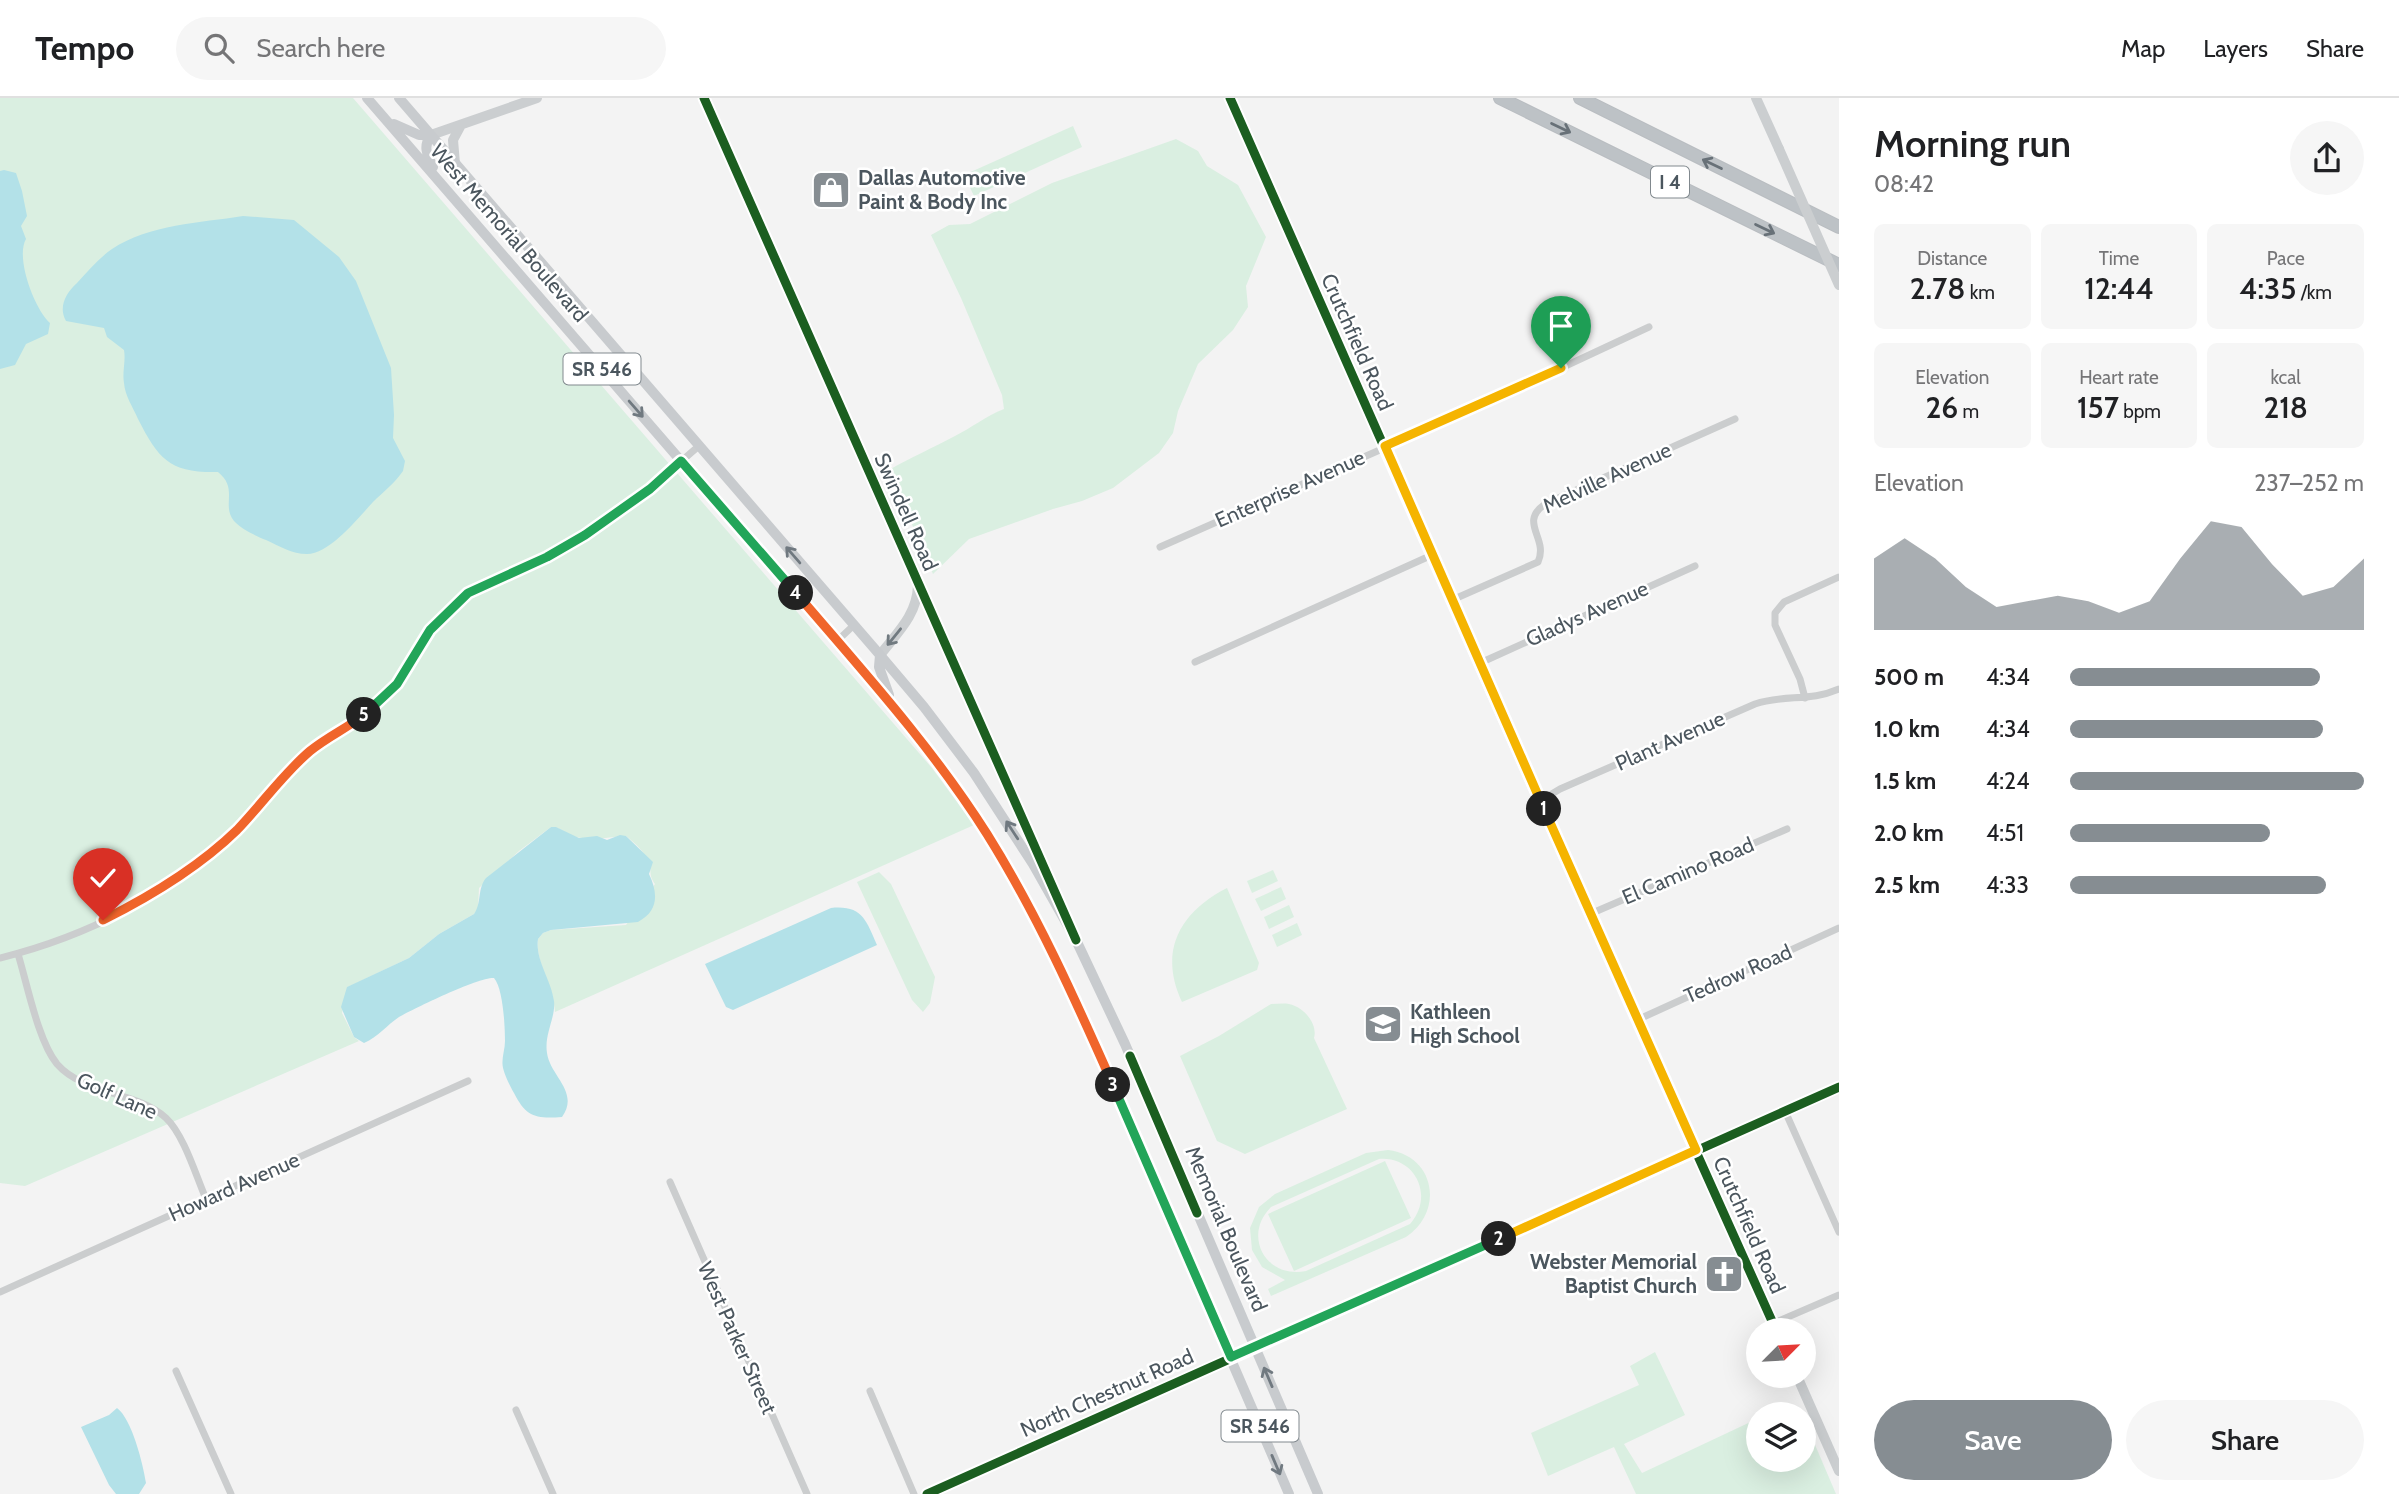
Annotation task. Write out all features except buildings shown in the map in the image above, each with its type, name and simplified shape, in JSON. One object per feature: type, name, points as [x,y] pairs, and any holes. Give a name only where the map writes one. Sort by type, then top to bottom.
[{"type":"highway","name":"I 4","points":[[1500,98],[1839,265]]},
{"type":"highway","name":"I 4","points":[[1580,98],[1839,227]]},
{"type":"main road","name":"West Memorial Boulevard","points":[[367,98],[893,706],[939,764],[993,844],[1042,930],[1231,1357]]},
{"type":"main road","name":"SR 546","points":[[399,98],[431,135]]},
{"type":"main road","points":[[385,119],[419,135],[431,135],[426,149],[433,165],[433,174]]},
{"type":"main road","name":"West Memorial Boulevard","points":[[431,135],[924,707],[975,774],[1033,864],[1076,940],[1114,1019]]},
{"type":"main road","points":[[880,654],[878,667],[893,706]]},
{"type":"main road","name":"Memorial Boulevard","points":[[1114,1019],[1318,1494]]},
{"type":"main road","name":"SR 546","points":[[1231,1357],[1289,1494]]},
{"type":"street","points":[[431,135],[537,98]]},
{"type":"street","name":"Swindell Road","points":[[704,98],[1076,940]]},
{"type":"street","name":"Crutchfield Road","points":[[1230,98],[1771,1318]]},
{"type":"street","points":[[1756,98],[1839,285]]},
{"type":"street","points":[[456,164],[453,140],[461,125]]},
{"type":"street","name":"Enterprise Avenue","points":[[1160,547],[1484,404],[1648,327]]},
{"type":"street","name":"Melville Avenue","points":[[1452,600],[1538,562],[1542,548],[1533,522],[1535,513],[1545,504],[1735,419]]},
{"type":"street","points":[[0,958],[86,929],[157,892],[199,862],[235,832],[292,768],[312,750],[386,697],[407,670],[430,630],[468,593],[547,557],[585,535],[650,489],[699,446]]},
{"type":"street","points":[[1195,662],[1432,555]]},
{"type":"street","name":"Gladys Avenue","points":[[1480,663],[1695,566]]},
{"type":"street","points":[[1805,698],[1800,679],[1774,625],[1775,613],[1784,602],[1839,577]]},
{"type":"street","points":[[880,654],[908,620],[917,599],[918,582]]},
{"type":"street","points":[[908,620],[922,613],[934,618]]},
{"type":"street","points":[[837,641],[854,625]]},
{"type":"street","name":"Plant Avenue","points":[[1541,801],[1560,789],[1755,704],[1778,699],[1821,697],[1839,689]]},
{"type":"street","name":"El Camino Road","points":[[1590,914],[1787,829]]},
{"type":"street","name":"Tedrow Road","points":[[1637,1020],[1839,929]]},
{"type":"street","name":"Golf Lane","points":[[18,954],[52,1058],[76,1079],[151,1109],[166,1119],[178,1136],[206,1199]]},
{"type":"street","name":"Howard Avenue","points":[[0,1292],[468,1081]]},
{"type":"street","name":"North Chestnut Road","points":[[927,1494],[1839,1087]]},
{"type":"street","points":[[1785,1111],[1839,1232]]},
{"type":"street","name":"West Parker Street","points":[[670,1181],[807,1494]]},
{"type":"street","points":[[1793,1318],[1839,1295]]},
{"type":"street","points":[[176,1371],[230,1494]]},
{"type":"street","points":[[1802,1388],[1839,1471]]},
{"type":"street","points":[[870,1391],[914,1494]]},
{"type":"street","points":[[516,1410],[553,1494]]},
{"type":"green space","points":[[0,98],[353,98],[932,768],[974,825],[555,1012],[552,993],[539,957],[538,939],[551,930],[626,925],[655,884],[645,855],[626,836],[582,838],[551,827],[519,851],[479,888],[478,909],[474,914],[439,934],[409,958],[348,987],[342,1013],[354,1037],[359,1041],[25,1186],[0,1183]]},
{"type":"green space","points":[[1073,126],[1082,147],[974,196],[964,175]]},
{"type":"green space","points":[[1176,139],[1198,151],[1207,166],[1238,185],[1266,237],[1246,286],[1248,307],[1233,330],[1198,364],[1178,411],[1173,433],[1159,453],[1113,488],[969,539],[933,574],[889,470],[1004,409],[1002,395],[931,235],[949,225],[970,224],[1052,183]]},
{"type":"green space","points":[[1273,870],[1278,881],[1252,893],[1247,881]]},
{"type":"green space","points":[[879,872],[891,884],[935,977],[930,1003],[923,1012],[912,1000],[857,882]]},
{"type":"green space","points":[[1281,887],[1286,899],[1261,911],[1255,899]]},
{"type":"green space","points":[[1227,888],[1259,963],[1257,970],[1182,1002],[1172,966],[1178,935],[1197,909]]},
{"type":"green space","points":[[1289,905],[1294,917],[1269,929],[1264,917]]},
{"type":"green space","points":[[1297,923],[1302,935],[1277,947],[1272,935]]},
{"type":"green space","points":[[1271,1004],[1295,1006],[1309,1017],[1314,1027],[1314,1038],[1347,1109],[1245,1154],[1217,1141],[1180,1056]]},
{"type":"green space","points":[[1388,1150],[1404,1154],[1416,1163],[1425,1174],[1429,1186],[1430,1200],[1426,1214],[1406,1237],[1271,1296],[1268,1289],[1285,1280],[1262,1267],[1252,1250],[1250,1228],[1259,1207],[1275,1194],[1366,1153]],"holes":[[[1379,1159],[1392,1160],[1411,1171],[1421,1190],[1421,1202],[1410,1224],[1306,1271],[1292,1272],[1280,1268],[1270,1262],[1263,1253],[1259,1230],[1271,1207]]]},
{"type":"green space","points":[[1385,1161],[1411,1218],[1294,1271],[1268,1214]]},
{"type":"green space","points":[[1655,1352],[1685,1415],[1624,1444],[1642,1473],[1746,1424],[1746,1472],[1816,1472],[1816,1447],[1836,1494],[1636,1494],[1614,1447],[1548,1476],[1531,1433],[1639,1385],[1630,1366]]},
{"type":"water","points":[[0,171],[16,173],[22,191],[27,216],[21,226],[26,239],[23,248],[25,270],[38,307],[50,323],[48,334],[26,344],[15,365],[0,369]]},
{"type":"water","points":[[243,216],[294,220],[339,257],[356,281],[391,368],[393,438],[405,461],[403,471],[334,542],[307,554],[291,551],[234,521],[229,509],[228,485],[218,472],[188,470],[168,461],[160,454],[145,433],[126,392],[124,350],[107,337],[104,328],[66,321],[63,311],[64,300],[73,287],[103,256],[127,241],[159,229]]},
{"type":"water","points":[[551,827],[579,838],[597,836],[607,840],[620,835],[626,836],[653,862],[649,874],[655,895],[650,913],[638,922],[551,930],[538,939],[541,962],[554,1001],[547,1053],[568,1100],[562,1117],[553,1118],[539,1117],[528,1112],[518,1101],[506,1078],[503,1065],[503,1008],[500,990],[494,978],[418,1007],[399,1017],[364,1043],[354,1037],[341,1007],[347,987],[409,958],[439,934],[474,914],[486,878]]},
{"type":"water","points":[[831,908],[850,909],[862,916],[877,945],[733,1010],[726,1007],[705,964]]},
{"type":"water","points":[[117,1408],[132,1432],[142,1465],[146,1483],[139,1494],[116,1494],[81,1427],[109,1415]]},
{"type":"cycle path","points":[[704,98],[1076,940]]},
{"type":"cycle path","points":[[1230,98],[1771,1318]]},
{"type":"cycle path","points":[[1130,1056],[1197,1213]]},
{"type":"cycle path","points":[[927,1494],[1839,1087]]},
{"type":"place","name":"Dallas Automotive Paint & Body Inc","points":[[831,190]]},
{"type":"place","name":"Kathleen High School","points":[[1383,1024]]},
{"type":"place","name":"Webster Memorial Baptist Church","points":[[1724,1274]]},
{"type":"route","points":[[103,920],[157,892],[217,848],[312,750],[386,697],[417,655],[430,630],[468,593],[547,557],[585,535],[650,489],[681,461],[893,706],[933,756],[987,834],[1030,907],[1068,982],[1231,1357],[1696,1150],[1385,446],[1561,368]]}]
